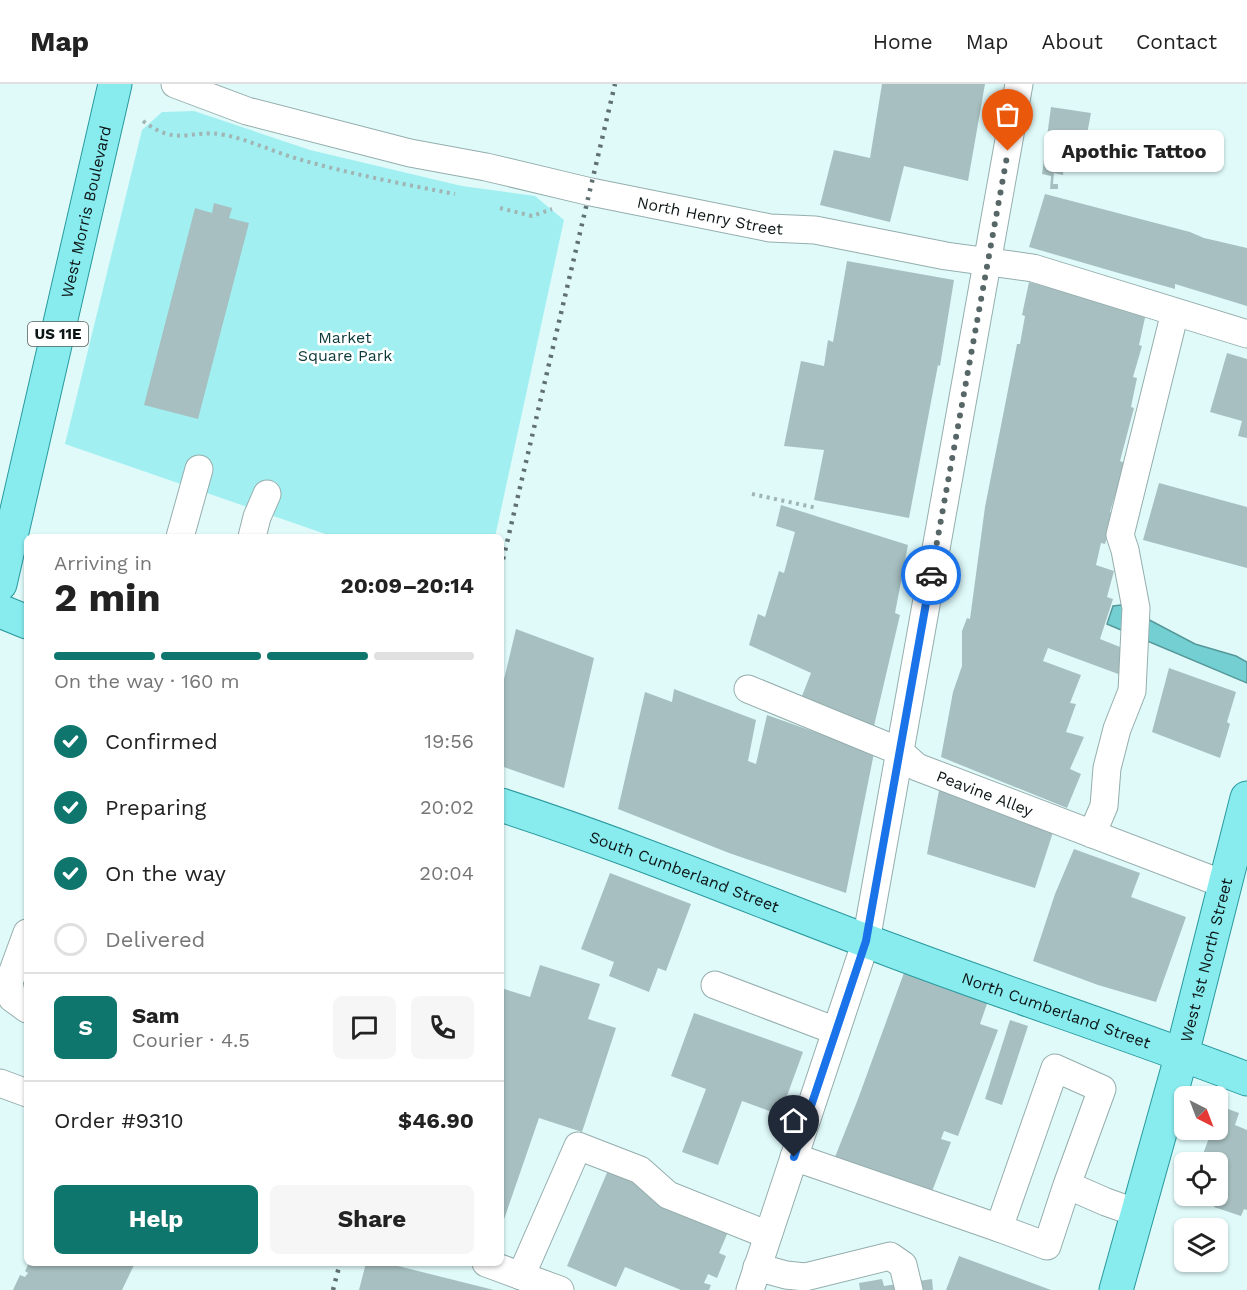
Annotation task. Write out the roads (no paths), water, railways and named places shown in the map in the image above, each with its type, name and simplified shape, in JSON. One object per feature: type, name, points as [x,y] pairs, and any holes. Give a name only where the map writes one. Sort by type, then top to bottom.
[{"type":"main road","name":"West Morris Boulevard","points":[[0,584],[115,84]]},
{"type":"main road","points":[[0,611],[24,621]]},
{"type":"main road","name":"West 1st North Street","points":[[1116,1290],[1182,1054],[1247,798]]},
{"type":"main road","name":"South Cumberland Street","points":[[504,806],[576,829],[866,941]]},
{"type":"main road","name":"North Cumberland Street","points":[[866,941],[1004,993],[1182,1054],[1247,1079]]},
{"type":"street","name":"North Henry Street","points":[[175,84],[247,111],[410,153],[486,167],[591,192],[770,228],[815,230],[946,256],[1033,268],[1247,334]]},
{"type":"street","points":[[909,1290],[903,1265],[890,1256],[805,1277],[786,1275],[754,1279],[866,941],[1020,84]]},
{"type":"street","points":[[1092,834],[1104,806],[1107,768],[1117,729],[1132,691],[1136,647],[1136,608],[1120,534],[1175,312]]},
{"type":"street","points":[[181,534],[199,469]]},
{"type":"street","points":[[253,534],[257,516],[267,494]]},
{"type":"street","name":"Peavine Alley","points":[[748,689],[899,751],[917,767],[1226,885]]},
{"type":"street","points":[[24,941],[9,982],[12,998],[24,1007]]},
{"type":"street","points":[[716,985],[836,1031]]},
{"type":"street","points":[[794,1157],[1047,1246],[1102,1089],[1055,1068],[999,1228]]},
{"type":"street","points":[[0,1083],[24,1092]]},
{"type":"street","points":[[521,1276],[578,1146],[640,1170],[668,1194],[768,1235]]},
{"type":"street","points":[[1067,1185],[1137,1213]]},
{"type":"street","points":[[494,1266],[560,1290]]},
{"type":"railway","points":[[504,555],[615,84]]},
{"type":"railway","points":[[333,1290],[339,1266]]},
{"type":"place","name":"Apothic Tattoo","points":[[1008,151]]},
{"type":"park label","name":"Market Square Park","points":[[345,346]]}]
